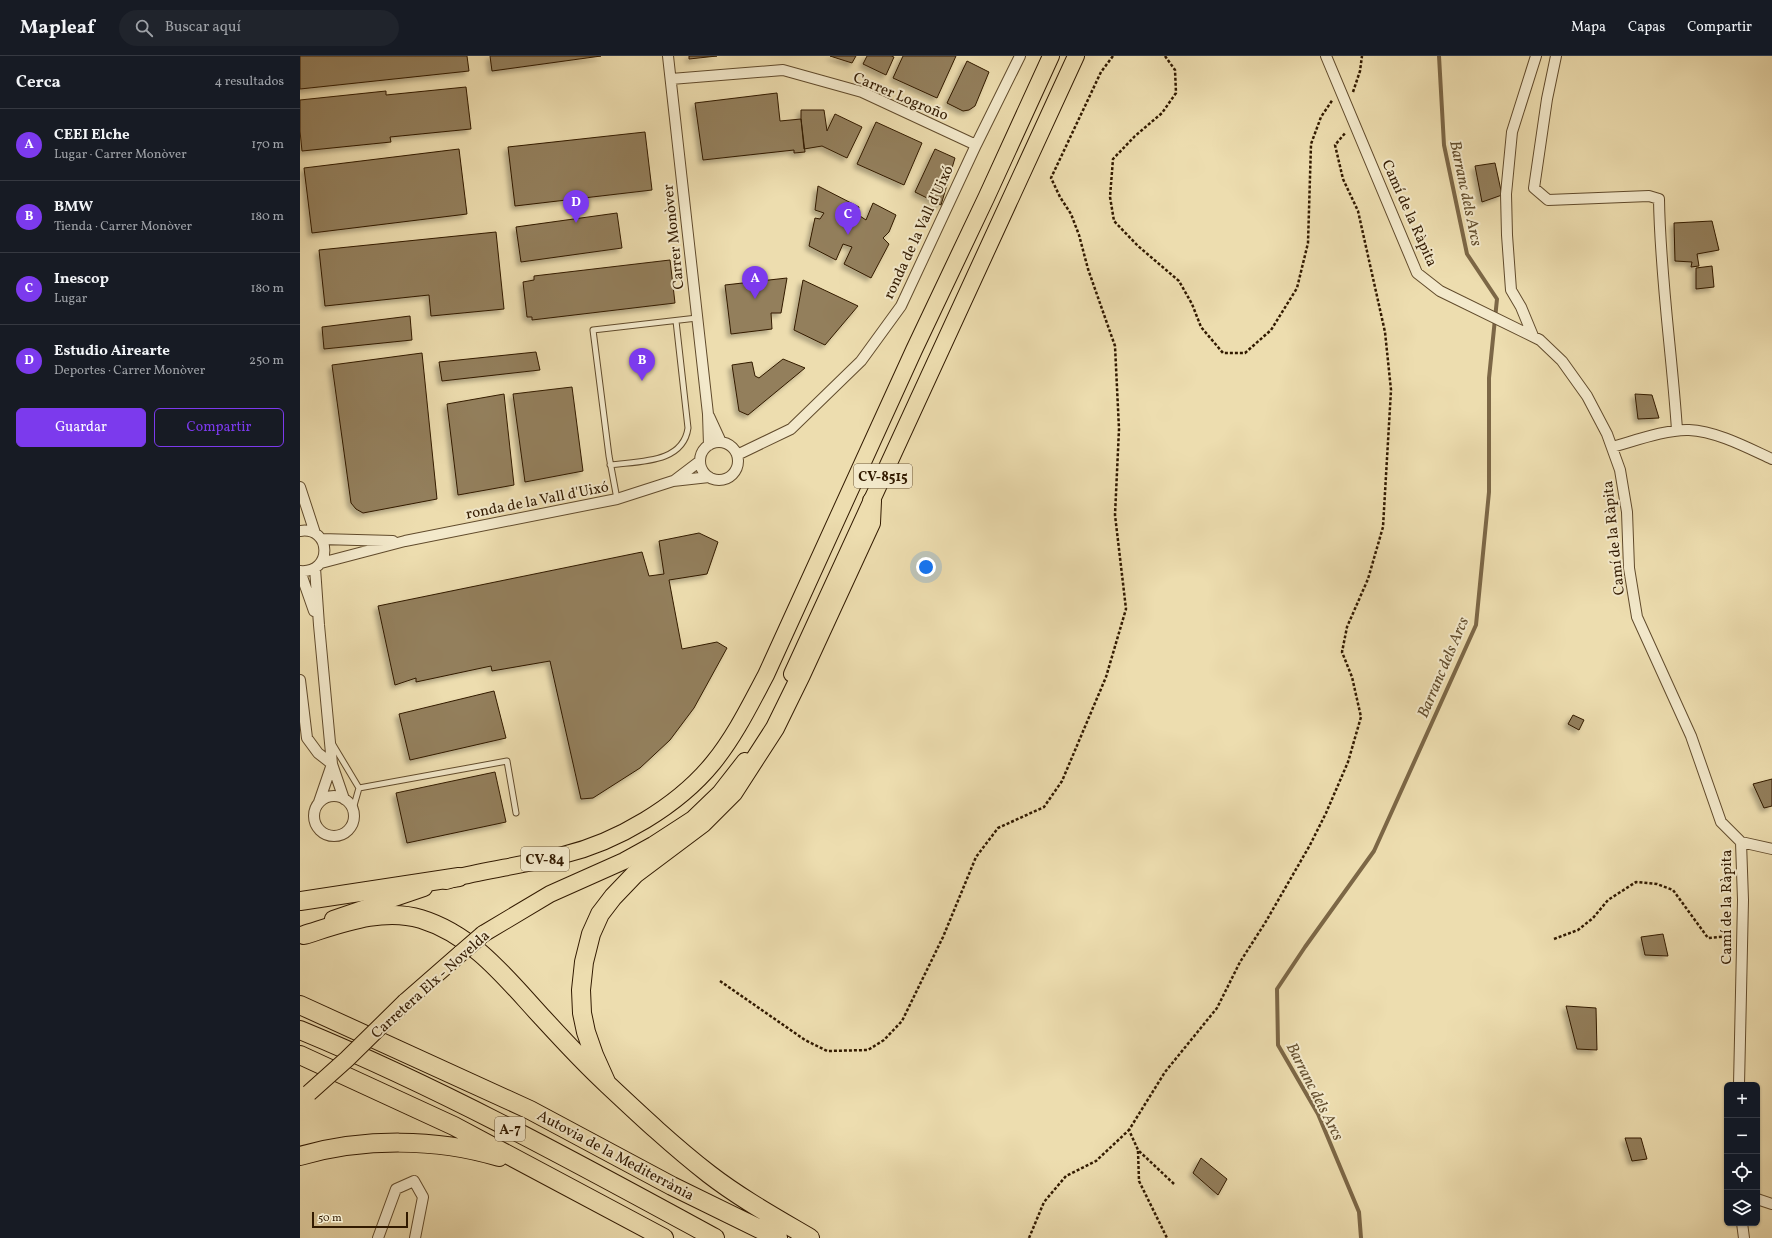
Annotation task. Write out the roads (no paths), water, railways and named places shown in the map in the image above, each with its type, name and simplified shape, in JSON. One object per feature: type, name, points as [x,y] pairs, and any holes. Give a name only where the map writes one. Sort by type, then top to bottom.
[{"type":"highway","points":[[607,1084],[594,1055],[586,1032],[582,1013],[581,990],[584,962],[591,934],[597,921],[613,897],[635,874],[703,823],[733,793],[756,760],[775,728],[801,675],[871,523],[872,501]]},
{"type":"highway","points":[[300,901],[459,877]]},
{"type":"highway","points":[[302,936],[363,918],[396,915],[419,918],[449,929],[484,954],[576,1054],[653,1127],[709,1174],[746,1199],[810,1238]]},
{"type":"highway","name":"Autovia de la Mediterrània","points":[[300,1005],[530,1110],[672,1186],[778,1238]]},
{"type":"highway","name":"Autovia de la Mediterrània","points":[[300,1030],[403,1076],[584,1166],[715,1238]]},
{"type":"highway","points":[[300,1055],[454,1126],[536,1168],[664,1238]]},
{"type":"highway","points":[[300,1156],[352,1146],[389,1143],[431,1144],[481,1152],[536,1168]]},
{"type":"main road","name":"CV-8515","points":[[627,830],[658,812],[685,791],[713,763],[742,720],[766,675],[914,350],[1051,56]]},
{"type":"main road","name":"CV-8515","points":[[636,855],[692,819],[720,793],[748,757],[774,714],[837,573],[872,501],[1076,56]]},
{"type":"main road","name":"CV-84","points":[[302,936],[336,917],[459,877],[564,855],[613,838],[627,830]]},
{"type":"main road","name":"Carretera Elx - Novelda","points":[[304,1096],[347,1059],[405,1002],[483,934],[550,894],[636,855]]},
{"type":"street","name":"Carrer Monòver","points":[[668,56],[708,414],[709,445]]},
{"type":"street","name":"ronda de la Vall d'Uixó","points":[[737,454],[791,429],[861,361],[901,306],[976,145],[1020,56]]},
{"type":"street","name":"Camí de la Ràpita","points":[[1326,56],[1339,90],[1418,273],[1440,291],[1540,340],[1562,361],[1587,396],[1607,434],[1620,470],[1627,512],[1629,568],[1637,617],[1691,736],[1721,822],[1741,842],[1743,900],[1739,1082]]},
{"type":"street","points":[[1533,336],[1521,306],[1511,290],[1506,194],[1512,132],[1536,56]]},
{"type":"street","points":[[1556,56],[1547,99],[1534,188],[1548,200],[1649,196],[1659,199],[1662,260],[1674,374],[1677,430]]},
{"type":"street","name":"Carrer Logroño","points":[[671,79],[783,70],[862,92],[976,145]]},
{"type":"street","name":"Carrer Monòver","points":[[708,414],[721,442]]},
{"type":"street","points":[[1612,447],[1677,430],[1690,430],[1710,433],[1772,459]]},
{"type":"street","points":[[721,442],[732,447],[737,454],[738,464],[732,474],[722,480],[709,477],[701,468],[700,461],[704,449],[709,445],[721,442]]},
{"type":"street","name":"ronda de la Vall d'Uixó","points":[[673,481],[700,461]]},
{"type":"street","name":"ronda de la Vall d'Uixó","points":[[300,571],[309,571],[318,565],[405,541],[617,499],[673,481],[709,477]]},
{"type":"street","points":[[300,487],[325,552],[318,565],[319,625],[329,738],[332,764],[344,799],[353,809],[354,818],[350,829],[345,834],[330,837],[320,831],[314,820],[314,810],[319,802],[332,764]]},
{"type":"street","name":"ronda de la Vall d'Uixó","points":[[300,531],[309,530],[318,536],[405,541]]},
{"type":"street","points":[[300,571],[319,625]]},
{"type":"street","points":[[300,680],[307,738],[318,753],[332,764]]},
{"type":"street","points":[[319,802],[332,796],[344,799]]},
{"type":"street","points":[[1741,842],[1772,849]]},
{"type":"street","points":[[378,1238],[396,1189],[414,1181],[423,1197],[415,1238]]},
{"type":"street","points":[[1760,1200],[1772,1204]]},
{"type":"street","points":[[1742,1226],[1744,1238]]},
{"type":"lane","points":[[617,499],[610,465],[593,330],[697,318]]},
{"type":"lane","points":[[610,465],[664,458],[674,451],[686,438],[688,428],[676,321]]},
{"type":"lane","points":[[329,738],[359,788],[353,809]]},
{"type":"lane","points":[[359,788],[507,761],[516,813]]},
{"type":"waterway","name":"Barranc dels Arcs","points":[[1361,1238],[1359,1212],[1318,1114],[1278,1045],[1277,989],[1305,947],[1374,851],[1476,625],[1489,492],[1489,378],[1497,299],[1467,254],[1444,145],[1439,56]]},
{"type":"place","name":"Estudio Airearte","points":[[576,223]]},
{"type":"place","name":"Inescop","points":[[848,235]]},
{"type":"place","name":"CEEI Elche","points":[[755,299]]},
{"type":"place","name":"BMW","points":[[642,381]]}]
